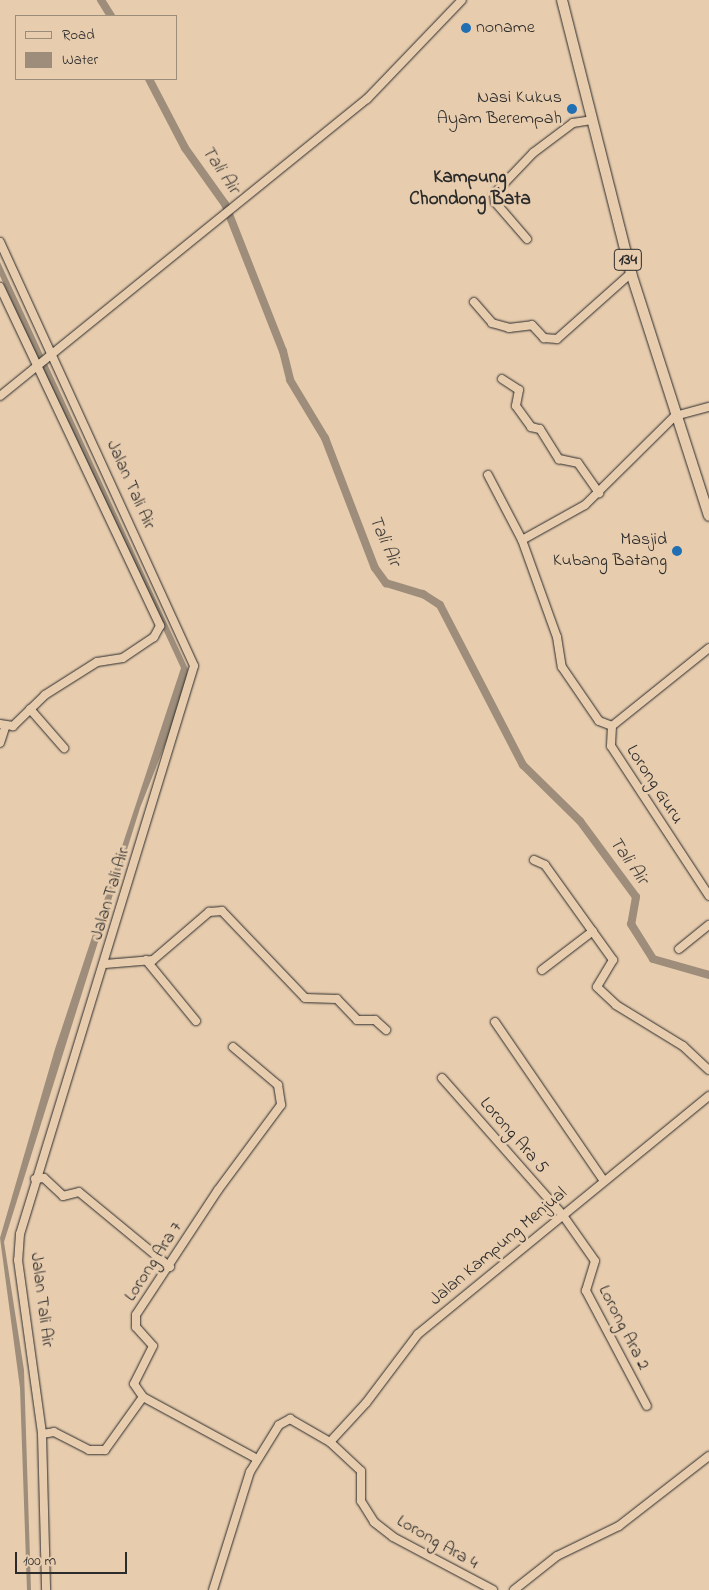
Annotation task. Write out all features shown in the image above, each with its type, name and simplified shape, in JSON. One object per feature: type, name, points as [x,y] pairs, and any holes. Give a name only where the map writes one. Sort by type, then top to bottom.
[{"type":"main road","name":"134","points":[[562,0],[632,273],[675,416],[708,512]]},
{"type":"street","points":[[0,396],[53,356],[387,82],[462,0]]},
{"type":"street","points":[[527,239],[495,202],[494,194],[532,154],[573,123],[592,120]]},
{"type":"street","name":"Jalan Tali Air","points":[[0,242],[194,666],[104,964],[35,1179],[18,1260],[42,1434],[46,1590]]},
{"type":"street","points":[[474,302],[494,323],[509,328],[532,324],[544,338],[557,339],[632,273]]},
{"type":"street","points":[[0,286],[160,626],[154,637],[123,658],[97,662],[3,726],[0,743]]},
{"type":"street","points":[[502,379],[519,390],[516,406],[531,427],[540,430],[561,460],[578,463],[599,493]]},
{"type":"street","points":[[522,540],[574,512],[599,493],[675,416],[709,407]]},
{"type":"street","points":[[488,475],[522,540],[557,637],[562,667],[599,721],[612,726],[709,648]]},
{"type":"street","points":[[30,709],[64,748]]},
{"type":"street","name":"Lorong Guru","points":[[612,726],[611,746],[709,896]]},
{"type":"street","points":[[534,860],[545,865],[613,960],[611,969],[597,983],[600,991],[684,1046],[709,1070]]},
{"type":"street","points":[[104,964],[146,960],[159,956],[209,912],[222,911],[305,998],[336,999],[357,1020],[375,1020],[386,1030]]},
{"type":"street","points":[[679,949],[709,926]]},
{"type":"street","points":[[542,970],[592,931]]},
{"type":"street","points":[[146,960],[196,1021]]},
{"type":"street","points":[[495,1022],[603,1180]]},
{"type":"street","name":"Lorong Ara 7","points":[[144,1397],[134,1384],[153,1346],[134,1320],[218,1190],[281,1105],[275,1081],[233,1047]]},
{"type":"street","name":"Lorong Ara 5","points":[[442,1078],[562,1214]]},
{"type":"street","name":"Jalan Kampung Menjual","points":[[330,1442],[366,1403],[418,1334],[603,1180],[709,1096]]},
{"type":"street","points":[[35,1179],[44,1178],[64,1196],[79,1192],[170,1267]]},
{"type":"street","name":"Lorong Ara 2","points":[[562,1214],[595,1261],[586,1291],[647,1406]]},
{"type":"street","points":[[42,1434],[54,1432],[89,1450],[105,1450],[144,1397],[257,1459]]},
{"type":"street","name":"Lorong Ara 4","points":[[213,1590],[257,1459],[284,1420],[297,1422],[330,1442],[361,1471],[361,1500],[374,1522],[393,1537],[494,1590]]},
{"type":"street","points":[[514,1590],[557,1556],[619,1526],[709,1456]]},
{"type":"water","points":[[0,262],[188,669],[181,704],[140,808],[4,1242],[24,1370],[31,1590],[27,1590],[20,1388],[0,1238],[55,1049],[181,668],[0,276]]},
{"type":"waterway","name":"Tali Air","points":[[101,0],[110,15]]},
{"type":"waterway","name":"Tali Air","points":[[150,80],[185,148],[225,204],[283,351],[290,380],[325,438],[375,568],[386,583],[423,594],[440,605],[523,765],[580,821],[636,897],[631,924],[653,959],[709,975]]},
{"type":"place","name":"noname","points":[[466,28]]},
{"type":"place","name":"Nasi Kukus Ayam Berempah","points":[[572,109]]},
{"type":"place","name":"Masjid Kubang Batang","points":[[677,551]]},
{"type":"district","name":"Kampung Chondong Bata","points":[[470,189]]}]
